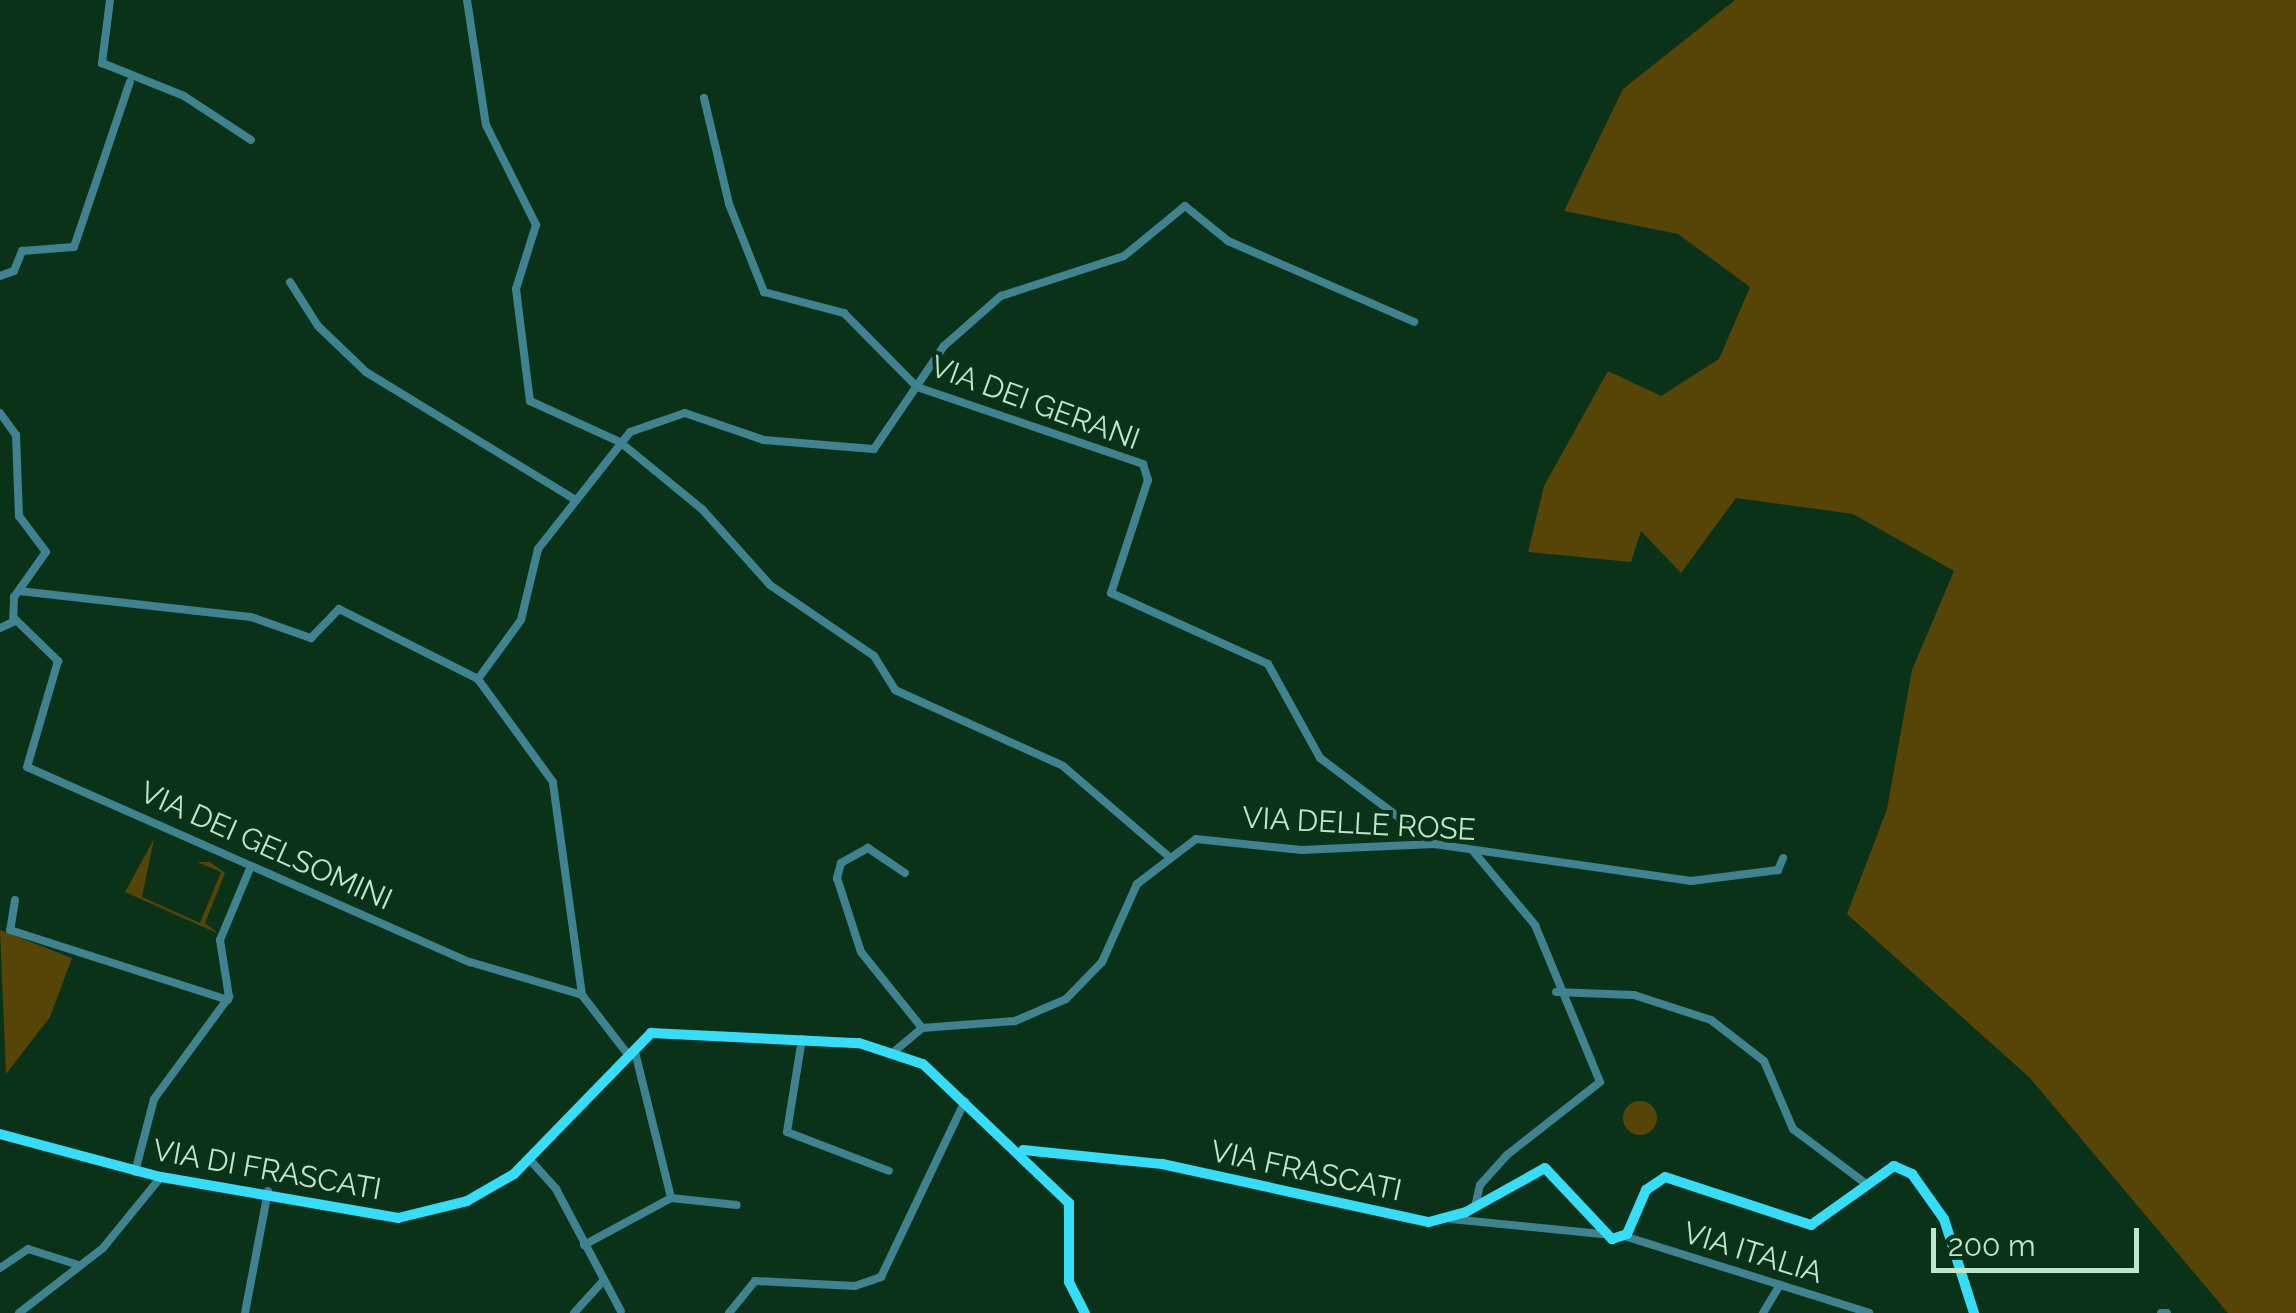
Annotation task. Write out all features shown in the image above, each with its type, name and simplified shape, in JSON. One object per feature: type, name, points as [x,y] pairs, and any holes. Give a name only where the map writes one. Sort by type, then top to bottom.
[{"type":"main road","points":[[631,1049],[661,1031],[704,1041],[802,1039],[896,1050],[1022,1150],[1074,1211],[1069,1282],[1084,1313]]},
{"type":"main road","name":"VIA DI FRASCATI","points":[[0,1134],[136,1172],[268,1191],[401,1218],[477,1197],[531,1161],[631,1049]]},
{"type":"main road","name":"VIA FRASCATI","points":[[1022,1150],[1162,1164],[1353,1212],[1448,1219],[1544,1168],[1601,1234]]},
{"type":"main road","points":[[1601,1234],[1624,1236],[1648,1188],[1666,1177],[1804,1226],[1833,1217],[1865,1182],[1887,1166],[1912,1174],[1948,1228],[1974,1313]]},
{"type":"street","points":[[110,0],[99,56],[130,82],[184,96],[251,140]]},
{"type":"street","points":[[468,0],[486,125],[536,228],[516,292],[528,396],[620,442],[702,509],[770,585],[874,656],[895,690],[1060,764],[1168,856]]},
{"type":"street","points":[[0,276],[14,271],[20,252],[74,247],[130,82]]},
{"type":"street","name":"VIA DEI GERANI","points":[[704,98],[762,289],[844,313],[918,387],[1141,462],[1148,480],[1111,576],[1112,595],[1268,664],[1321,759],[1434,844]]},
{"type":"street","points":[[478,679],[522,620],[538,549],[620,442],[646,422],[682,412],[764,440],[864,452],[884,443],[944,346],[1004,294],[1124,256],[1185,206],[1228,241],[1414,322]]},
{"type":"street","points":[[290,282],[318,326],[366,372],[576,500]]},
{"type":"street","points":[[0,414],[16,434],[19,518],[46,550],[19,591],[14,618],[0,628]]},
{"type":"street","points":[[19,591],[254,618],[310,638],[340,609],[478,679],[534,743],[556,789],[582,995],[631,1049],[670,1198]]},
{"type":"street","name":"VIA DEI GELSOMINI","points":[[14,618],[58,660],[28,767],[470,962],[582,995]]},
{"type":"street","name":"VIA DELLE ROSE","points":[[922,1028],[1015,1021],[1066,999],[1104,960],[1133,889],[1168,856],[1203,838],[1296,850],[1434,844],[1688,880],[1774,870],[1783,858]]},
{"type":"street","points":[[896,1050],[922,1028],[860,952],[836,872],[870,848],[904,873]]},
{"type":"street","points":[[1474,851],[1533,921],[1556,992],[1590,1046],[1598,1089],[1518,1144],[1481,1182],[1475,1208]]},
{"type":"street","points":[[136,1172],[154,1098],[229,995],[220,940],[251,866]]},
{"type":"street","points":[[16,900],[10,930],[229,995]]},
{"type":"street","points":[[1556,992],[1634,995],[1666,1011],[1708,1019],[1762,1059],[1790,1125],[1865,1182]]},
{"type":"street","points":[[802,1039],[787,1132],[888,1171]]},
{"type":"street","points":[[628,1071],[631,1049]]},
{"type":"street","points":[[614,1069],[628,1071],[638,1080]]},
{"type":"street","points":[[729,1313],[755,1281],[855,1286],[881,1277],[965,1102]]},
{"type":"street","points":[[531,1161],[621,1312]]},
{"type":"street","points":[[19,1313],[78,1265],[161,1177]]},
{"type":"street","points":[[246,1313],[268,1191]]},
{"type":"street","points":[[584,1245],[670,1198],[737,1205]]},
{"type":"street","points":[[1448,1219],[1601,1234]]},
{"type":"street","name":"VIA ITALIA","points":[[1624,1236],[1869,1313]]},
{"type":"street","points":[[0,1268],[28,1249],[78,1265]]},
{"type":"street","points":[[574,1313],[604,1280]]},
{"type":"street","points":[[1763,1313],[1780,1285]]},
{"type":"shaded area","points":[[1735,0],[2296,0],[2296,1313],[2228,1313],[2029,1077],[1847,914],[1887,809],[1912,670],[1954,571],[1853,514],[1736,498],[1681,573],[1641,531],[1631,562],[1528,552],[1544,486],[1608,371],[1661,396],[1719,359],[1750,287],[1678,234],[1564,211],[1623,89]]},
{"type":"shaded area","points":[[154,839],[142,897],[200,923],[221,872],[197,862],[210,862],[225,873],[205,923],[219,934],[125,892]]},
{"type":"shaded area","points":[[0,930],[72,958],[50,1017],[6,1074]]},
{"type":"shaded area","points":[[1640,1101],[1652,1106],[1657,1118],[1652,1130],[1640,1135],[1628,1130],[1623,1118],[1628,1106]]}]
